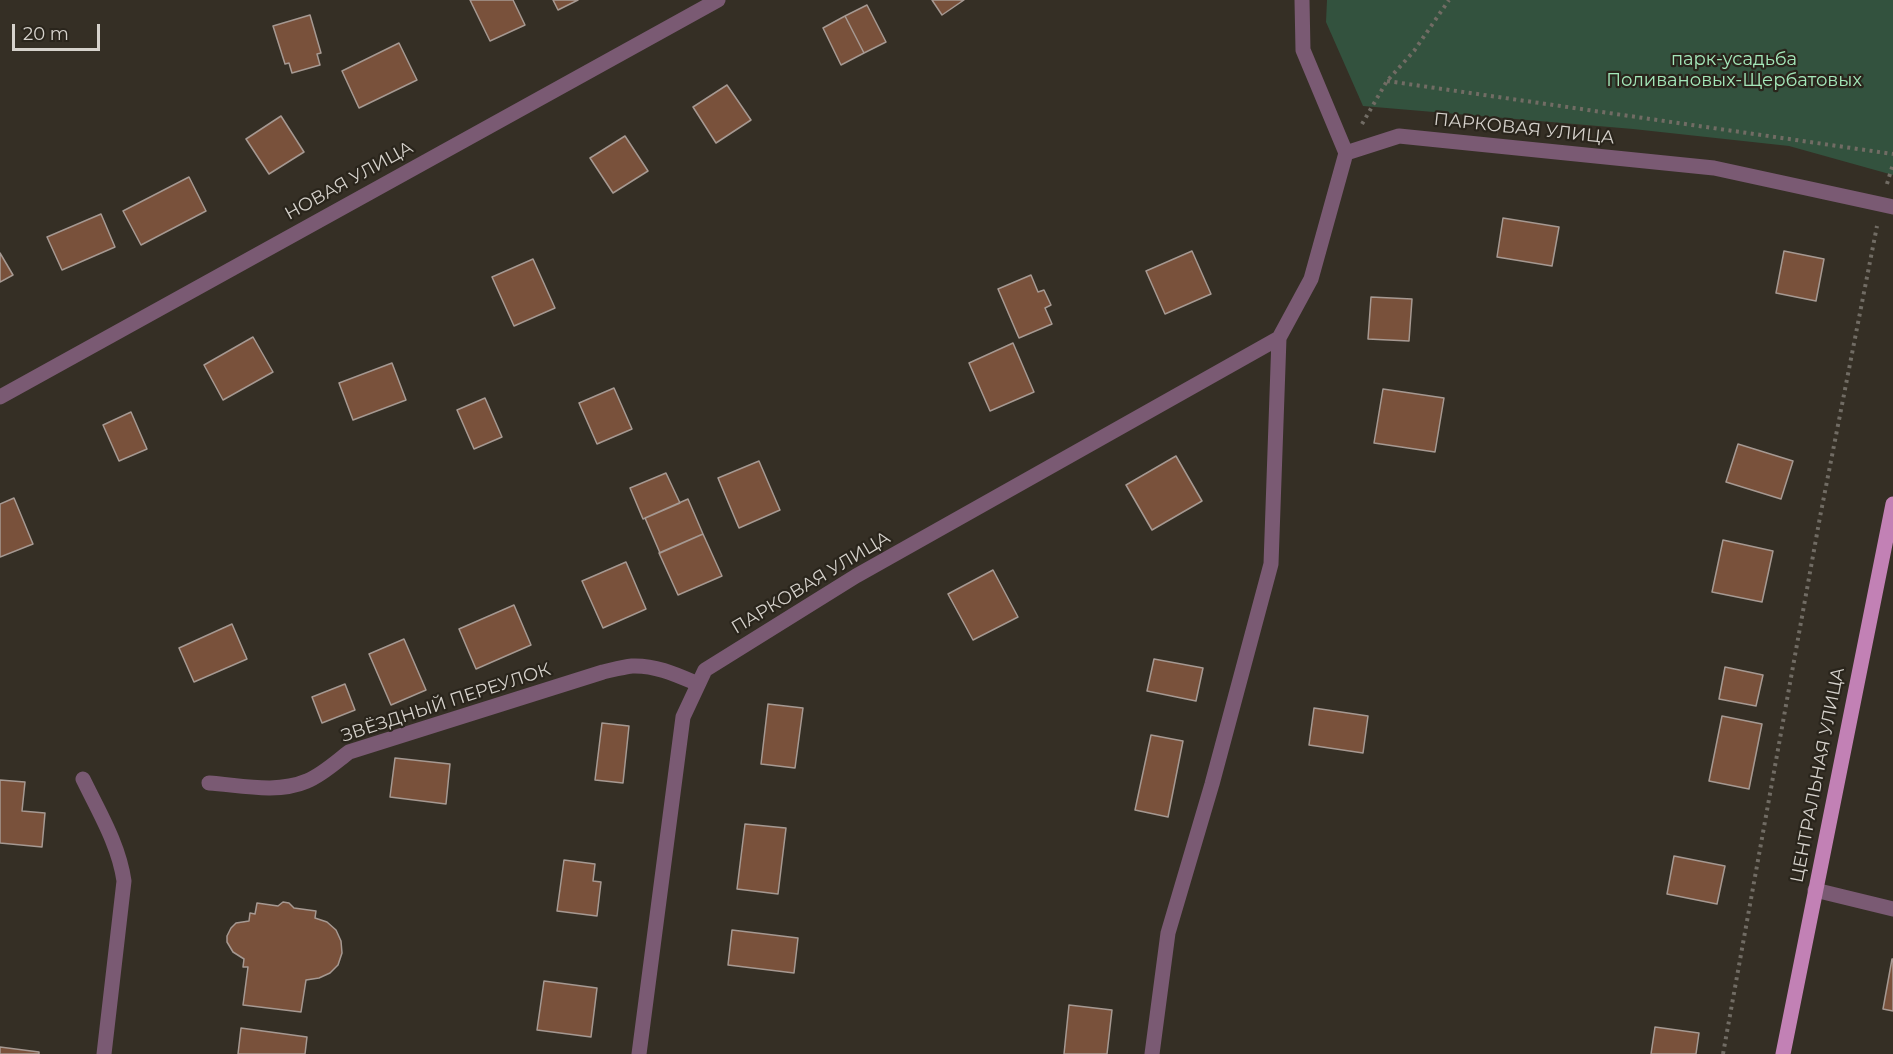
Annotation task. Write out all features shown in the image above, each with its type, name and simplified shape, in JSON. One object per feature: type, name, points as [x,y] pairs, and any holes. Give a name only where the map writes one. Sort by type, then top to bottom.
[{"type":"main road","name":"ЦЕНТРАЛЬНАЯ УЛИЦА","points":[[1783,1054],[1893,504]]},
{"type":"street","name":"НОВАЯ УЛИЦА","points":[[0,397],[718,0]]},
{"type":"street","points":[[1152,1054],[1168,933],[1212,784],[1271,564],[1279,338],[1311,279],[1346,153],[1303,50],[1302,0]]},
{"type":"street","name":"ПАРКОВАЯ УЛИЦА","points":[[1346,153],[1399,136],[1423,138],[1714,168],[1887,206]]},
{"type":"street","name":"ПАРКОВАЯ УЛИЦА","points":[[639,1054],[683,717],[705,670],[856,576],[1279,338]]},
{"type":"street","name":"ЗВЁЗДНЫЙ ПЕРЕУЛОК","points":[[209,783],[274,788],[293,786],[306,782],[349,752],[603,672],[632,666],[673,673],[698,684]]},
{"type":"street","points":[[83,779],[121,861],[124,882],[104,1054]]},
{"type":"street","points":[[1815,890],[1893,909]]},
{"type":"path","points":[[1346,153],[1387,81],[1414,51],[1449,0]]},
{"type":"path","points":[[1387,81],[1893,154]]},
{"type":"path","points":[[1723,1054],[1820,517],[1887,206],[1893,164]]},
{"type":"green space","name":"парк-усадьба Поливановых-Щербатовых","points":[[1327,0],[1893,0],[1893,175],[1789,146],[1633,129],[1363,106],[1326,22]]},
{"type":"building","points":[[470,0],[513,0],[525,25],[490,41]]},
{"type":"building","points":[[553,0],[578,0],[558,10]]},
{"type":"building","points":[[932,0],[964,0],[942,15]]},
{"type":"building","points":[[867,5],[886,42],[864,53],[845,16]]},
{"type":"building","points":[[310,15],[321,53],[317,54],[320,65],[292,73],[289,63],[285,64],[273,26]]},
{"type":"building","points":[[845,16],[864,53],[841,65],[823,28]]},
{"type":"building","points":[[399,43],[417,80],[359,108],[342,71]]},
{"type":"building","points":[[727,85],[751,120],[716,143],[693,107]]},
{"type":"building","points":[[281,116],[304,152],[269,174],[246,139]]},
{"type":"building","points":[[625,136],[648,171],[613,193],[590,158]]},
{"type":"building","points":[[189,177],[206,211],[141,245],[123,211]]},
{"type":"building","points":[[101,214],[115,247],[62,270],[47,237]]},
{"type":"building","points":[[1503,218],[1559,227],[1552,266],[1497,257]]},
{"type":"building","points":[[1192,251],[1211,294],[1165,314],[1146,271]]},
{"type":"building","points":[[1784,251],[1824,259],[1816,301],[1776,293]]},
{"type":"building","points":[[0,253],[13,275],[0,282]]},
{"type":"building","points":[[533,259],[555,308],[514,326],[492,277]]},
{"type":"building","points":[[1031,275],[1038,292],[1044,290],[1051,305],[1045,308],[1052,324],[1019,338],[998,289]]},
{"type":"building","points":[[1371,297],[1412,299],[1409,341],[1368,339]]},
{"type":"building","points":[[253,337],[273,372],[223,400],[204,365]]},
{"type":"building","points":[[1013,343],[1034,392],[990,411],[969,363]]},
{"type":"building","points":[[392,363],[406,400],[353,420],[339,383]]},
{"type":"building","points":[[614,388],[632,429],[597,444],[579,403]]},
{"type":"building","points":[[1383,389],[1444,398],[1435,452],[1374,443]]},
{"type":"building","points":[[485,398],[502,437],[474,449],[457,410]]},
{"type":"building","points":[[131,412],[147,449],[119,461],[103,425]]},
{"type":"building","points":[[1738,444],[1793,461],[1781,499],[1726,482]]},
{"type":"building","points":[[1176,456],[1202,501],[1152,530],[1126,485]]},
{"type":"building","points":[[759,461],[780,510],[739,528],[718,478]]},
{"type":"building","points":[[666,473],[680,503],[643,519],[630,488]]},
{"type":"building","points":[[14,498],[33,544],[0,557],[0,504]]},
{"type":"building","points":[[688,499],[703,534],[660,553],[645,518]]},
{"type":"building","points":[[703,534],[722,576],[678,595],[659,553]]},
{"type":"building","points":[[1723,540],[1773,551],[1762,602],[1712,592]]},
{"type":"building","points":[[626,562],[646,609],[603,628],[582,581]]},
{"type":"building","points":[[993,570],[1018,617],[973,640],[948,594]]},
{"type":"building","points":[[514,605],[531,645],[476,669],[459,629]]},
{"type":"building","points":[[232,624],[247,659],[194,682],[179,648]]},
{"type":"building","points":[[404,639],[426,690],[391,705],[369,654]]},
{"type":"building","points":[[1154,659],[1203,668],[1196,701],[1147,691]]},
{"type":"building","points":[[1725,667],[1763,675],[1756,706],[1719,699]]},
{"type":"building","points":[[345,684],[355,710],[322,723],[312,697]]},
{"type":"building","points":[[768,704],[803,708],[795,768],[761,764]]},
{"type":"building","points":[[1314,708],[1368,716],[1363,753],[1309,745]]},
{"type":"building","points":[[1722,716],[1762,724],[1749,789],[1709,781]]},
{"type":"building","points":[[602,723],[629,726],[623,783],[595,780]]},
{"type":"building","points":[[1151,735],[1183,741],[1168,817],[1135,810]]},
{"type":"building","points":[[395,758],[450,764],[446,804],[390,797]]},
{"type":"building","points":[[0,780],[25,782],[22,811],[45,813],[42,847],[0,843]]},
{"type":"building","points":[[745,824],[786,828],[778,894],[737,889]]},
{"type":"building","points":[[1674,856],[1725,866],[1717,904],[1667,894]]},
{"type":"building","points":[[564,860],[595,864],[593,881],[601,882],[597,916],[557,911]]},
{"type":"building","points":[[283,902],[289,903],[294,908],[316,911],[315,918],[327,922],[336,930],[341,941],[342,953],[338,965],[330,973],[306,980],[301,1012],[243,1005],[248,967],[243,967],[244,959],[233,952],[227,942],[231,928],[236,923],[249,921],[250,913],[255,914],[257,903],[278,906]]},
{"type":"building","points":[[732,930],[798,938],[794,973],[728,965]]},
{"type":"building","points":[[1893,959],[1893,1011],[1883,1009]]},
{"type":"building","points":[[544,981],[597,988],[591,1037],[537,1030]]},
{"type":"building","points":[[1069,1005],[1112,1010],[1107,1054],[1064,1054]]},
{"type":"building","points":[[1655,1027],[1699,1033],[1696,1054],[1651,1054]]},
{"type":"building","points":[[241,1028],[307,1037],[305,1054],[238,1054]]},
{"type":"building","points":[[0,1047],[39,1052],[39,1054],[0,1054]]}]
